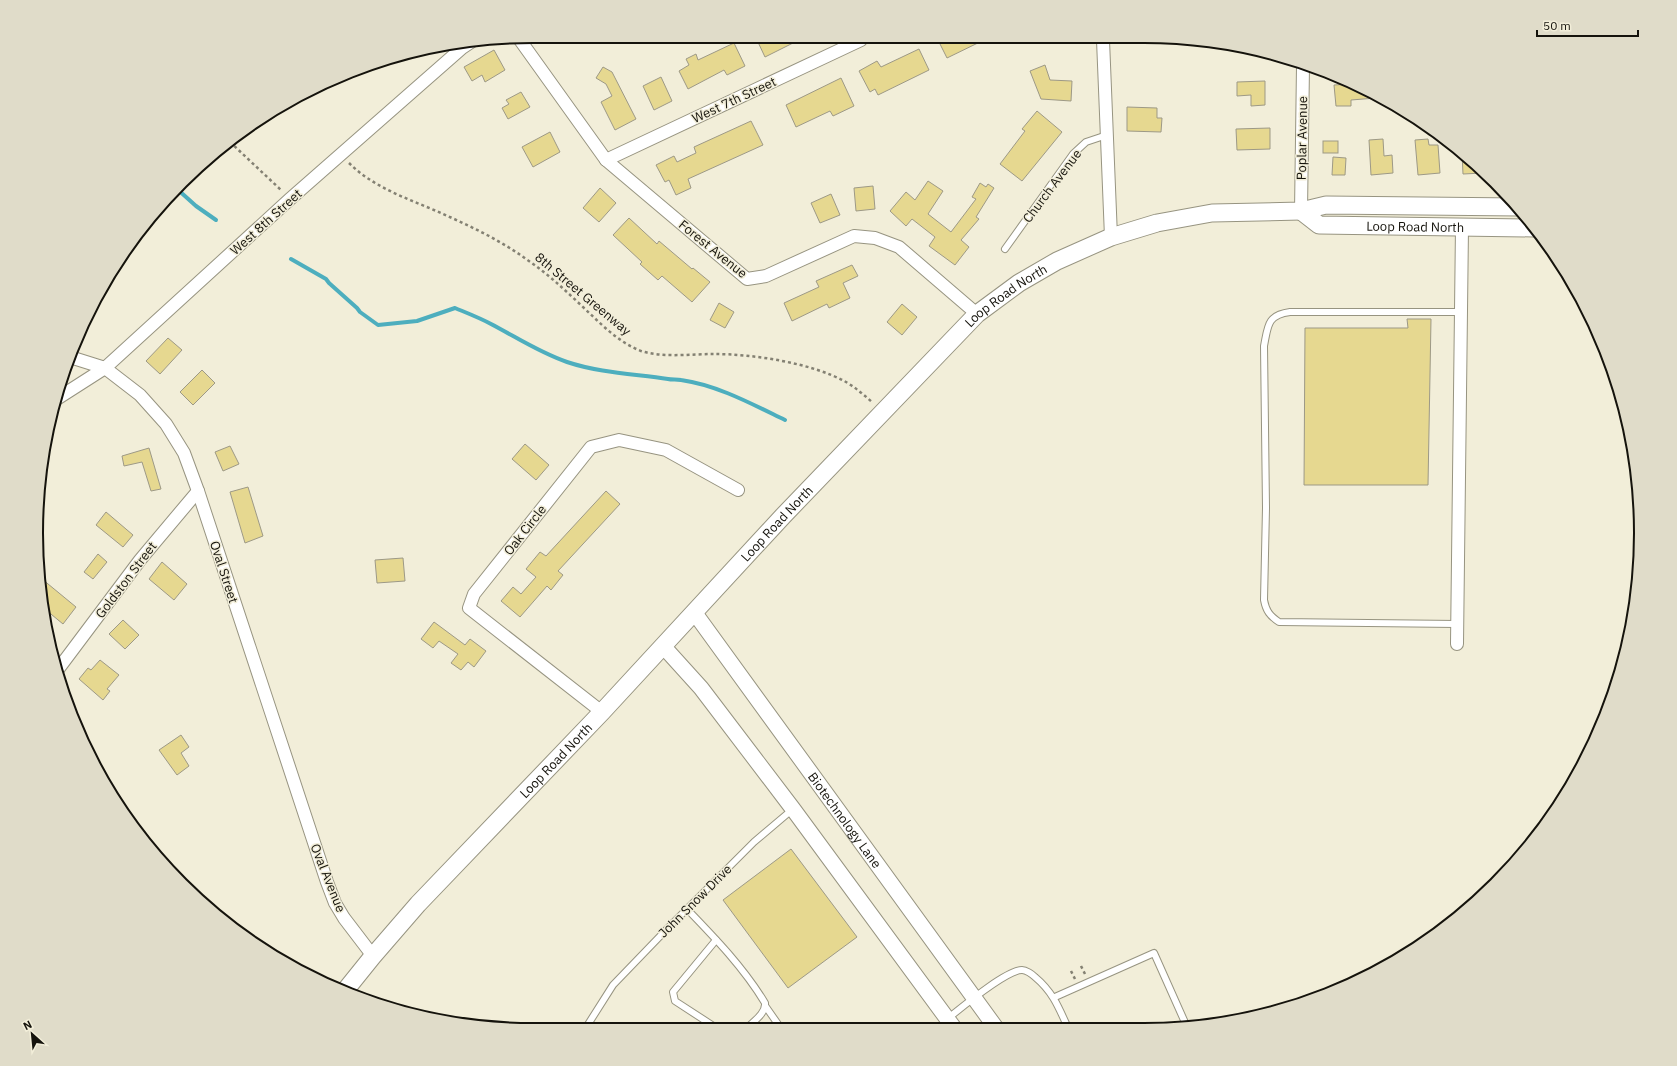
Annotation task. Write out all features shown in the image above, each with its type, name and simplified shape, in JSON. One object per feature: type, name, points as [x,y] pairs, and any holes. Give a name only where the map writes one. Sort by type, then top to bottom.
[{"type":"main road","name":"Loop Road North","points":[[348,987],[418,904],[602,712],[783,516],[977,314],[1019,283],[1057,261],[1110,237],[1157,223],[1212,213],[1302,211],[1326,205],[1506,204]]},
{"type":"main road","name":"Loop Road North","points":[[1302,211],[1319,225],[1527,228]]},
{"type":"street","name":"Forest Avenue","points":[[522,43],[606,160],[747,279],[766,276],[854,236],[875,238],[899,247],[977,314]]},
{"type":"street","name":"West 7th Street","points":[[606,160],[855,43]]},
{"type":"street","points":[[1103,43],[1110,237]]},
{"type":"street","name":"West 8th Street","points":[[63,395],[105,368],[455,49]]},
{"type":"street","name":"Poplar Avenue","points":[[1302,211],[1303,69]]},
{"type":"street","points":[[1457,644],[1462,227]]},
{"type":"street","name":"Oval Street","points":[[75,359],[105,368],[140,395],[166,424],[184,453],[198,491],[312,839]]},
{"type":"street","name":"Oak Circle","points":[[602,712],[469,608],[474,594],[591,447],[619,440],[666,450],[738,490]]},
{"type":"street","name":"Goldston Street","points":[[61,665],[140,560],[198,491]]},
{"type":"street","name":"Biotechnology Lane","points":[[694,612],[992,1023]]},
{"type":"street","points":[[663,646],[701,688],[793,809],[950,1023]]},
{"type":"street","name":"Oval Avenue","points":[[312,839],[335,903],[344,918],[373,956]]},
{"type":"lane","name":"Church Avenue","points":[[1005,249],[1073,154],[1086,142],[1107,135]]},
{"type":"lane","points":[[1457,624],[1279,622],[1272,618],[1267,612],[1264,600],[1266,508],[1264,346],[1270,321],[1273,316],[1280,313],[1461,312]]},
{"type":"lane","name":"John Snow Drive","points":[[589,1023],[613,985],[754,842],[793,809]]},
{"type":"lane","points":[[687,909],[716,940],[752,983],[777,1023]]},
{"type":"lane","points":[[709,1023],[676,1001],[673,992],[716,940]]},
{"type":"lane","points":[[1054,997],[1154,953],[1184,1021]]},
{"type":"lane","points":[[952,1023],[974,999],[999,980],[1013,972],[1022,970],[1032,974],[1044,984],[1054,997],[1066,1023]]},
{"type":"lane","points":[[752,1023],[766,1007]]},
{"type":"path","points":[[233,145],[275,183],[290,200]]},
{"type":"path","name":"8th Street Greenway","points":[[350,164],[369,180],[386,190],[481,232],[526,258],[562,288],[611,333],[630,346],[642,351],[657,354],[717,354],[756,357],[786,362],[838,378],[857,390],[884,411]]},
{"type":"building","points":[[734,43],[745,66],[727,75],[724,70],[688,89],[679,71],[689,65],[686,59],[696,54],[698,60]]},
{"type":"building","points":[[758,43],[793,43],[765,57]]},
{"type":"building","points":[[940,43],[978,43],[947,58]]},
{"type":"building","points":[[919,49],[929,70],[878,95],[875,89],[870,92],[859,71],[877,61],[881,67]]},
{"type":"building","points":[[494,50],[505,70],[485,82],[482,75],[472,81],[464,67]]},
{"type":"building","points":[[1045,65],[1050,80],[1072,81],[1071,101],[1041,99],[1030,71]]},
{"type":"building","points":[[603,67],[612,72],[636,119],[615,130],[601,102],[612,96],[606,84],[596,78]]},
{"type":"building","points":[[661,77],[672,101],[654,110],[643,86]]},
{"type":"building","points":[[841,78],[854,106],[833,116],[830,111],[796,127],[786,105]]},
{"type":"building","points":[[1265,81],[1265,105],[1251,106],[1251,95],[1237,96],[1237,82]]},
{"type":"building","points":[[1334,85],[1341,85],[1369,99],[1351,100],[1351,106],[1336,106]]},
{"type":"building","points":[[521,92],[530,107],[508,119],[502,108],[509,104],[506,100]]},
{"type":"building","points":[[1127,107],[1157,108],[1157,118],[1162,118],[1161,132],[1127,131]]},
{"type":"building","points":[[1037,111],[1062,132],[1022,181],[1000,164],[1025,131],[1022,129]]},
{"type":"building","points":[[751,121],[763,145],[688,179],[691,188],[676,195],[669,180],[665,182],[656,165],[674,156],[677,162],[696,153],[694,147]]},
{"type":"building","points":[[1270,128],[1270,149],[1237,150],[1236,129]]},
{"type":"building","points":[[550,132],[560,152],[533,167],[522,147]]},
{"type":"building","points":[[1383,139],[1384,156],[1392,155],[1393,173],[1371,175],[1369,140]]},
{"type":"building","points":[[1428,139],[1429,145],[1438,145],[1440,173],[1418,175],[1415,140]]},
{"type":"building","points":[[1323,141],[1338,141],[1338,153],[1323,153]]},
{"type":"building","points":[[1333,157],[1346,158],[1345,175],[1332,175]]},
{"type":"building","points":[[1462,161],[1476,173],[1463,174]]},
{"type":"building","points":[[928,181],[943,191],[928,214],[951,232],[976,199],[972,197],[980,183],[986,187],[988,184],[994,188],[976,217],[979,219],[961,240],[969,247],[955,265],[929,246],[935,237],[912,219],[906,226],[890,211],[906,192],[915,200]]},
{"type":"building","points":[[873,186],[875,209],[856,211],[854,188]]},
{"type":"building","points":[[600,188],[616,203],[599,222],[583,208]]},
{"type":"building","points":[[831,194],[840,215],[820,223],[811,203]]},
{"type":"building","points":[[629,218],[657,244],[659,241],[710,282],[692,302],[662,276],[658,280],[640,264],[642,262],[613,235]]},
{"type":"building","points":[[852,265],[858,276],[843,283],[850,298],[829,308],[827,304],[792,321],[784,303],[819,287],[816,281]]},
{"type":"building","points":[[719,303],[734,312],[725,328],[710,320]]},
{"type":"building","points":[[902,304],[917,317],[902,335],[887,322]]},
{"type":"building","points":[[1407,319],[1431,319],[1428,485],[1304,485],[1305,328],[1408,328]]},
{"type":"building","points":[[168,338],[182,350],[160,374],[146,361]]},
{"type":"building","points":[[202,370],[215,383],[193,405],[180,392]]},
{"type":"building","points":[[525,444],[549,465],[536,480],[512,459]]},
{"type":"building","points":[[230,446],[239,464],[223,471],[215,452]]},
{"type":"building","points":[[149,448],[161,489],[151,491],[142,462],[124,466],[122,456]]},
{"type":"building","points":[[248,487],[263,536],[245,543],[230,492]]},
{"type":"building","points":[[606,491],[620,504],[558,571],[563,575],[551,590],[547,586],[520,617],[501,601],[513,587],[521,594],[536,577],[526,569],[540,552],[546,556]]},
{"type":"building","points":[[106,512],[133,535],[123,547],[96,525]]},
{"type":"building","points":[[98,554],[107,562],[93,579],[84,572]]},
{"type":"building","points":[[403,558],[405,581],[377,583],[375,560]]},
{"type":"building","points":[[162,562],[187,584],[174,600],[149,579]]},
{"type":"building","points":[[46,582],[76,607],[63,624],[49,613]]},
{"type":"building","points":[[123,620],[139,635],[125,649],[109,634]]},
{"type":"building","points":[[434,622],[465,645],[470,639],[486,651],[474,667],[468,662],[461,670],[451,663],[458,654],[439,641],[433,648],[421,639]]},
{"type":"building","points":[[100,660],[119,675],[107,689],[110,691],[103,700],[79,679],[88,668],[91,670]]},
{"type":"building","points":[[181,735],[189,747],[181,753],[189,766],[177,775],[159,750]]},
{"type":"building","points":[[791,849],[857,937],[788,988],[723,900]]},
{"type":"waterway","points":[[181,193],[196,206],[216,220]]},
{"type":"waterway","points":[[291,259],[326,279],[360,312],[378,325],[417,321],[455,308],[487,322],[547,354],[567,362],[592,369],[694,382],[734,396],[785,420]]}]
